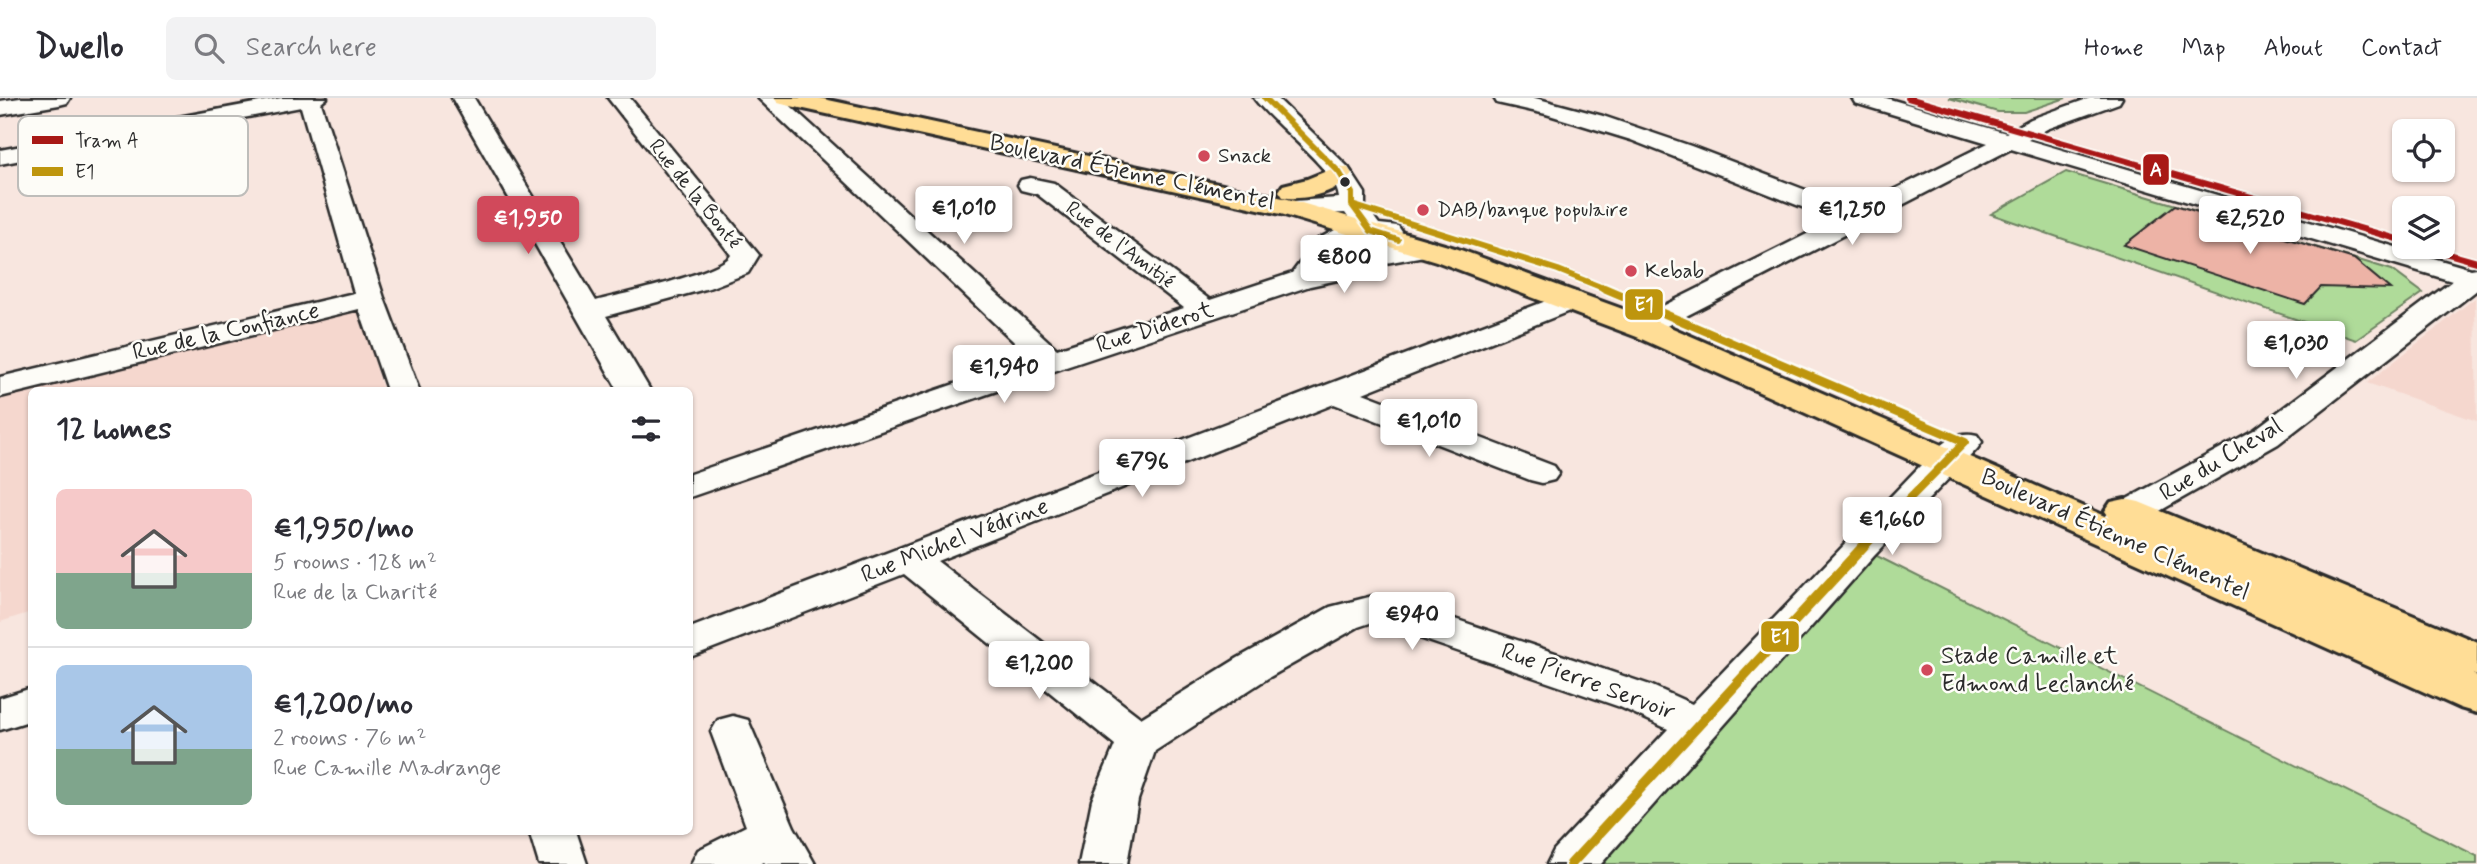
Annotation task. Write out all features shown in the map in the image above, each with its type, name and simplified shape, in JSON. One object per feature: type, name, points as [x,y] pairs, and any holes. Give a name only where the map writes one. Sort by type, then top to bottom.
[{"type":"main road","name":"Boulevard Étienne Clémentel","points":[[786,98],[1291,199],[1352,205],[1572,300],[1655,321]]},
{"type":"main road","name":"Boulevard Étienne Clémentel","points":[[853,98],[1291,199],[1315,217],[1370,245],[1431,240],[1558,270],[1655,321],[2119,522],[2477,696]]},
{"type":"main road","points":[[1291,199],[1339,174]]},
{"type":"main road","name":"Boulevard Étienne Clémentel","points":[[2119,522],[2477,660]]},
{"type":"street","points":[[0,108],[60,98]]},
{"type":"street","points":[[463,98],[632,387]]},
{"type":"street","name":"Rue de la Bonté","points":[[589,312],[699,282],[738,267],[745,256],[619,98]]},
{"type":"street","points":[[769,98],[1052,361]]},
{"type":"street","points":[[1265,98],[1325,156],[1339,174],[1352,193],[1352,205],[1370,245]]},
{"type":"street","points":[[1505,98],[1546,106],[1628,131],[1856,219]]},
{"type":"street","points":[[1863,98],[2476,277]]},
{"type":"street","points":[[1878,98],[2011,140]]},
{"type":"street","points":[[1655,321],[2039,124],[2110,98]]},
{"type":"street","points":[[221,116],[312,99],[370,298],[402,387]]},
{"type":"street","points":[[0,157],[18,154]]},
{"type":"street","name":"Rue de l'Amitié","points":[[1015,181],[1045,188],[1206,311]]},
{"type":"street","name":"Rue Diderot","points":[[693,485],[1052,361],[1303,279],[1336,272],[1370,245]]},
{"type":"street","name":"Rue du Cheval","points":[[2119,522],[2266,438],[2476,277]]},
{"type":"street","name":"Rue de la Confiance","points":[[0,387],[370,298]]},
{"type":"street","name":"Rue Michel Védrine","points":[[693,642],[1572,300]]},
{"type":"street","points":[[1334,393],[1542,473]]},
{"type":"street","points":[[1571,864],[1956,451]]},
{"type":"street","points":[[908,558],[1139,740],[1124,767],[1108,823],[1103,864]]},
{"type":"street","name":"Rue Pierre Servoir","points":[[1139,740],[1253,668],[1344,617],[1373,608],[1635,696],[1699,725]]},
{"type":"street","points":[[0,714],[28,705]]},
{"type":"street","points":[[715,864],[782,850],[733,732]]},
{"type":"street","points":[[553,835],[563,864]]},
{"type":"shaded area","points":[[2475,298],[2477,421],[2367,383]]},
{"type":"shaded area","points":[[358,305],[382,387],[28,387]]},
{"type":"shaded area","points":[[28,387],[28,613],[0,622],[0,394]]},
{"type":"green space","points":[[1949,98],[2066,98],[2024,112],[1998,112]]},
{"type":"green space","points":[[2066,172],[2392,270],[2423,293],[2356,340],[1991,214]]},
{"type":"green space","name":"Stade Camille et Edmond Leclanché","points":[[1861,548],[2477,856],[2477,864],[1571,864]]},
{"type":"building","points":[[2175,205],[2354,259],[2390,289],[2321,287],[2305,304],[2124,245]]},
{"type":"tram line","name":"A","points":[[1908,98],[2392,238]]},
{"type":"tram line","name":"A","points":[[2455,256],[2477,262]]},
{"type":"transit line","name":"E1","points":[[1265,98],[1339,172],[1352,193],[1352,205],[1371,231],[1398,240]]},
{"type":"transit line","name":"E1","points":[[1352,205],[1558,270],[1668,314],[1965,442],[1861,548],[1571,864]]},
{"type":"place","name":"Snack","points":[[1204,156]]},
{"type":"place","name":"DAB/banque populaire","points":[[1423,210]]},
{"type":"place","name":"Kebab","points":[[1631,271]]},
{"type":"place","name":"Stade Camille et Edmond Leclanché","points":[[1927,670]]}]
